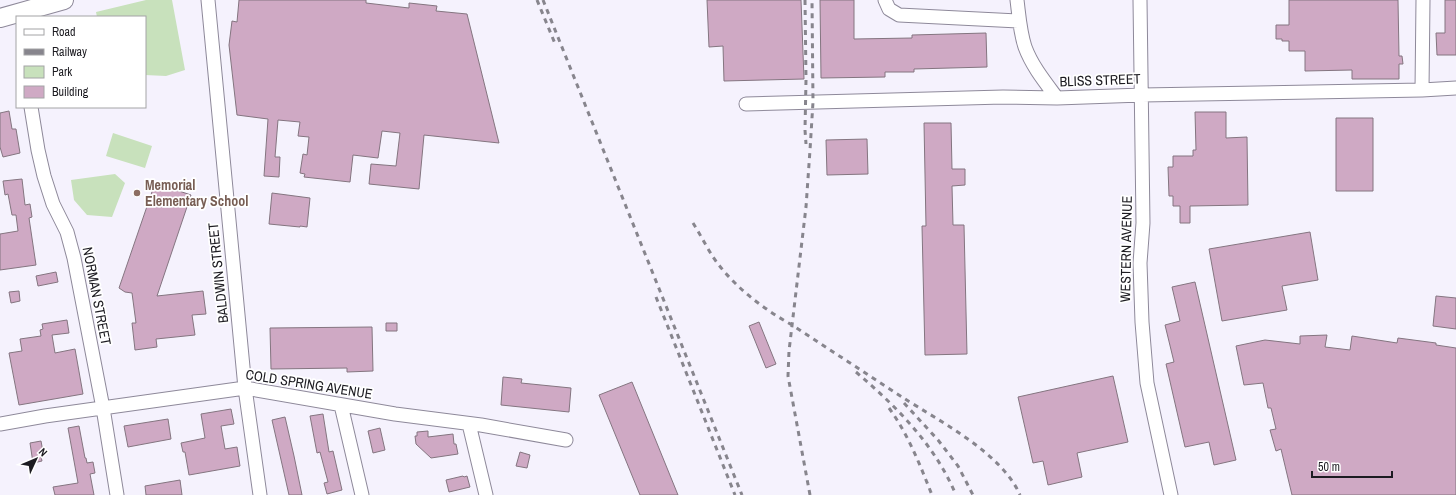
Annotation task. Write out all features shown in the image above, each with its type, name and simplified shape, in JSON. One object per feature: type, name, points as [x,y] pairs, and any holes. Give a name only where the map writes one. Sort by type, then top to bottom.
[{"type":"main road","points":[[11,16],[64,0]]},
{"type":"street","name":"BALDWIN STREET","points":[[208,0],[245,388],[260,495]]},
{"type":"street","points":[[885,0],[889,10],[899,15],[1020,21]]},
{"type":"street","points":[[1017,0],[1023,40],[1029,56],[1040,75],[1057,98]]},
{"type":"street","name":"WESTERN AVENUE","points":[[1140,0],[1144,223],[1140,264],[1142,322],[1148,383],[1171,495]]},
{"type":"street","points":[[1422,90],[1423,0]]},
{"type":"street","name":"BLISS STREET","points":[[746,104],[1003,97],[1057,98],[1422,90],[1456,88]]},
{"type":"street","name":"NORMAN STREET","points":[[31,108],[38,150],[47,189],[67,232],[72,249],[103,408],[117,495]]},
{"type":"street","name":"COLD SPRING AVENUE","points":[[0,424],[245,388],[395,414],[470,424],[566,440]]},
{"type":"street","points":[[341,405],[362,495]]},
{"type":"street","points":[[470,424],[486,495]]},
{"type":"green space","points":[[146,0],[172,0],[185,70],[166,76],[146,75],[146,16],[97,16],[96,12]]},
{"type":"green space","points":[[113,133],[152,146],[145,168],[106,156]]},
{"type":"green space","points":[[115,174],[125,183],[112,217],[87,215],[74,200],[71,180]]},
{"type":"building","points":[[239,0],[366,0],[366,3],[409,8],[409,3],[437,6],[436,11],[467,14],[499,143],[424,135],[419,189],[369,184],[371,164],[396,166],[400,133],[382,131],[378,158],[353,155],[350,182],[304,177],[305,174],[300,173],[303,154],[307,155],[309,137],[298,136],[300,122],[278,120],[275,157],[280,157],[279,177],[264,176],[268,119],[237,115],[229,45],[232,21],[237,22]]},
{"type":"building","points":[[707,0],[801,0],[804,79],[724,81],[723,46],[709,47]]},
{"type":"building","points":[[820,0],[854,0],[854,39],[912,38],[912,35],[986,33],[987,67],[914,69],[914,72],[885,72],[885,77],[821,78]]},
{"type":"building","points":[[1289,0],[1398,0],[1399,56],[1402,56],[1403,64],[1399,64],[1399,79],[1352,79],[1352,70],[1305,71],[1305,51],[1289,51],[1289,41],[1276,39],[1276,25],[1289,25]]},
{"type":"building","points":[[1445,0],[1456,0],[1456,55],[1437,55],[1436,33],[1445,33]]},
{"type":"building","points":[[9,111],[12,129],[16,129],[20,153],[3,157],[0,147],[0,113]]},
{"type":"building","points":[[1195,112],[1226,112],[1226,138],[1247,137],[1248,205],[1190,206],[1190,223],[1180,223],[1180,206],[1173,206],[1173,196],[1169,196],[1168,167],[1173,167],[1173,156],[1193,156],[1193,150],[1196,150]]},
{"type":"building","points":[[1336,118],[1373,118],[1373,191],[1336,191]]},
{"type":"building","points":[[924,123],[951,123],[952,169],[965,169],[965,185],[952,186],[953,225],[964,225],[967,354],[925,355],[922,226],[926,226]]},
{"type":"building","points":[[867,139],[868,174],[827,175],[826,140]]},
{"type":"building","points":[[22,179],[25,205],[30,204],[32,217],[29,218],[36,265],[0,270],[0,234],[18,231],[16,215],[12,215],[8,194],[5,195],[3,181]]},
{"type":"building","points":[[155,183],[191,195],[157,296],[203,291],[206,314],[192,315],[195,335],[156,339],[157,347],[135,350],[132,323],[136,323],[132,293],[125,292],[119,288]]},
{"type":"building","points":[[272,193],[310,198],[307,227],[269,224]]},
{"type":"building","points":[[1310,232],[1318,280],[1282,286],[1287,310],[1222,321],[1209,249]]},
{"type":"building","points":[[56,272],[58,282],[38,286],[36,276]]},
{"type":"building","points":[[1195,282],[1236,460],[1214,465],[1209,442],[1185,447],[1166,364],[1174,362],[1165,325],[1180,321],[1172,287]]},
{"type":"building","points":[[19,291],[20,301],[11,303],[9,292]]},
{"type":"building","points":[[1436,296],[1456,298],[1456,329],[1433,326]]},
{"type":"building","points":[[67,320],[69,333],[52,335],[55,353],[75,349],[83,394],[19,405],[9,353],[22,351],[20,339],[41,336],[40,330],[43,329],[42,324]]},
{"type":"building","points":[[759,322],[776,364],[766,368],[749,326]]},
{"type":"building","points":[[386,323],[397,323],[397,331],[386,331]]},
{"type":"building","points":[[372,327],[373,371],[347,372],[347,368],[271,369],[270,328]]},
{"type":"building","points":[[1327,335],[1325,347],[1350,350],[1352,336],[1397,343],[1398,338],[1436,343],[1436,345],[1456,348],[1456,495],[1292,495],[1281,449],[1276,451],[1270,430],[1276,429],[1271,408],[1268,408],[1263,383],[1244,385],[1236,346],[1265,340],[1300,344],[1300,336]]},
{"type":"building","points":[[1113,376],[1128,442],[1077,453],[1082,477],[1048,485],[1043,461],[1033,463],[1018,397]]},
{"type":"building","points":[[503,377],[522,379],[521,383],[571,388],[569,412],[501,405]]},
{"type":"building","points":[[632,382],[678,495],[640,495],[599,395]]},
{"type":"building","points":[[231,409],[234,424],[221,426],[225,449],[237,447],[240,466],[189,475],[185,452],[183,452],[181,443],[205,438],[201,414]]},
{"type":"building","points":[[323,414],[329,452],[333,451],[342,490],[327,494],[324,483],[328,482],[320,452],[317,453],[310,416]]},
{"type":"building","points":[[285,417],[302,495],[289,495],[272,420]]},
{"type":"building","points":[[168,419],[171,439],[128,447],[124,426]]},
{"type":"building","points":[[79,426],[85,458],[87,463],[93,462],[95,473],[90,474],[94,495],[55,495],[53,487],[78,483],[68,428]]},
{"type":"building","points":[[380,428],[385,450],[373,453],[368,431]]},
{"type":"building","points":[[428,431],[428,437],[453,434],[454,444],[456,444],[458,454],[431,458],[416,444],[415,436],[417,436],[417,432]]},
{"type":"building","points":[[41,441],[43,452],[40,452],[42,461],[33,463],[30,443]]},
{"type":"building","points":[[520,452],[530,455],[527,468],[516,466]]},
{"type":"building","points":[[467,476],[470,487],[449,492],[446,480]]},
{"type":"building","points":[[180,480],[182,495],[146,495],[145,486]]},
{"type":"railway","points":[[537,0],[556,46]]},
{"type":"railway","points":[[543,0],[742,495]]},
{"type":"railway","points":[[805,0],[806,144]]},
{"type":"railway","points":[[810,495],[788,376],[789,351],[806,207],[810,150],[813,102],[812,0]]},
{"type":"railway","points":[[693,223],[721,268],[749,296],[759,304],[968,439],[999,465],[1011,480],[1020,495]]},
{"type":"railway","points":[[656,297],[735,495]]},
{"type":"railway","points":[[856,372],[886,399],[914,428],[937,460],[956,495]]},
{"type":"railway","points":[[904,403],[938,440],[958,466],[973,495]]},
{"type":"railway","points":[[889,408],[908,439],[932,495]]},
{"type":"place","name":"Memorial Elementary School","points":[[137,193]]}]
